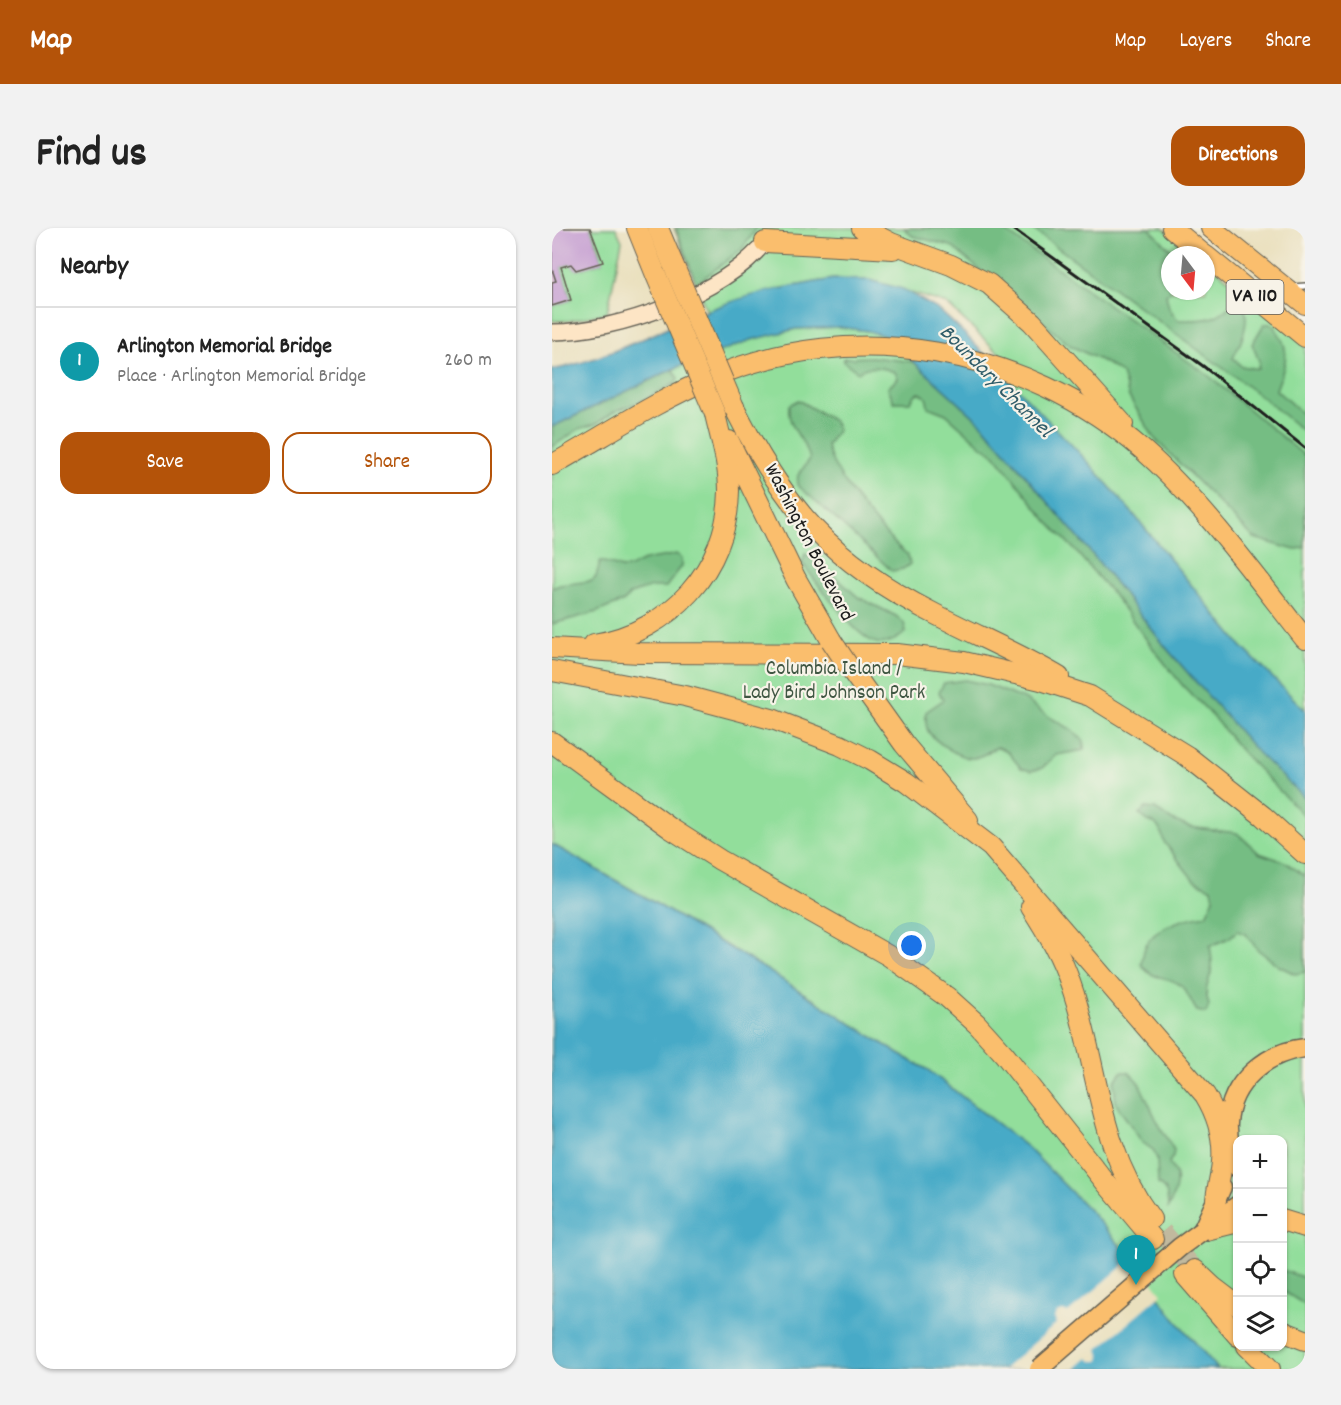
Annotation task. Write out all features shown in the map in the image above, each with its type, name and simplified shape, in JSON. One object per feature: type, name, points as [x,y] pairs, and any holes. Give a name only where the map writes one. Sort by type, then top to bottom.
[{"type":"highway","name":"Washington Boulevard","points":[[658,228],[665,270]]},
{"type":"highway","points":[[664,228],[665,270]]},
{"type":"highway","points":[[768,235],[780,228]]},
{"type":"highway","points":[[862,228],[878,237],[977,277],[1011,302],[1063,356],[1119,419],[1143,450],[1208,519],[1305,639]]},
{"type":"highway","name":"VA 110","points":[[1172,228],[1193,246]]},
{"type":"highway","name":"VA 110","points":[[1211,228],[1305,304]]},
{"type":"highway","name":"Washington Boulevard","points":[[639,234],[665,270],[681,308],[715,414],[796,579],[831,640],[904,744],[991,847]]},
{"type":"highway","points":[[768,235],[914,252]]},
{"type":"highway","name":"VA 110","points":[[1215,264],[1305,337]]},
{"type":"highway","name":"Washington Boulevard","points":[[681,308],[765,465],[797,511],[823,539],[851,563],[896,593],[1047,670],[1090,696]]},
{"type":"highway","points":[[552,465],[675,395],[711,378],[748,364],[785,355],[850,347],[886,347],[941,352],[1017,373],[1079,403],[1143,450]]},
{"type":"highway","points":[[556,648],[616,640],[638,631],[671,611],[700,582],[719,545],[728,508],[727,470],[715,414]]},
{"type":"highway","points":[[556,648],[639,653],[919,656],[964,662],[1041,680],[1090,696],[1139,724],[1204,768],[1305,854]]},
{"type":"highway","points":[[552,671],[658,690],[733,708],[825,738],[870,760],[906,782],[991,847],[1185,1069],[1205,1095],[1218,1125],[1222,1154],[1216,1200]]},
{"type":"highway","points":[[552,742],[670,828],[720,860],[889,956],[947,997],[977,1024],[1004,1054],[1106,1183],[1158,1235],[1121,1168],[1105,1120],[1072,986],[1054,945],[1010,868]]},
{"type":"highway","points":[[1185,1069],[1206,1085],[1229,1114]]},
{"type":"highway","points":[[1202,1231],[1233,1223]]},
{"type":"highway","points":[[1233,1302],[1189,1271],[1233,1329]]},
{"type":"highway","points":[[1287,1333],[1305,1340]]},
{"type":"highway","points":[[1251,1351],[1269,1369]]},
{"type":"main road","points":[[1233,1153],[1228,1132],[1229,1114],[1239,1088],[1256,1069],[1278,1054],[1305,1048]]},
{"type":"main road","points":[[1202,1231],[1228,1172],[1230,1144]]},
{"type":"main road","points":[[1040,1369],[1171,1255],[1233,1209]]},
{"type":"street","points":[[552,332],[588,329],[616,323],[701,292],[748,262],[768,235]]},
{"type":"lane","points":[[1285,287],[1305,286]]},
{"type":"green space","points":[[590,228],[616,228],[622,241],[607,313],[568,321],[552,321],[552,306],[571,300],[561,267],[571,264],[577,270],[602,262],[599,247]]},
{"type":"green space","points":[[674,228],[1163,228],[1186,246],[1161,246],[1161,300],[1215,300],[1215,268],[1305,342],[1305,710],[1241,646],[1090,464],[1014,386],[999,353],[947,304],[869,280],[833,279],[783,288],[707,312]]},
{"type":"green space","points":[[676,228],[757,228],[742,249],[696,284]]},
{"type":"green space","points":[[904,228],[1001,228],[1209,376],[1305,456],[1305,547],[1295,550],[1254,538],[1154,438],[1129,397],[1122,374],[1106,363],[1071,346],[951,246],[912,236]]},
{"type":"green space","points":[[1031,228],[1149,228],[1167,246],[1161,246],[1161,300],[1167,300],[1169,308],[1178,320],[1208,319],[1220,314],[1233,303],[1245,309],[1245,328],[1233,358],[1241,366],[1258,369],[1259,361],[1252,344],[1264,324],[1272,324],[1279,333],[1286,356],[1276,390],[1305,416],[1305,433],[1261,396]]},
{"type":"green space","name":"Columbia Island / Lady Bird Johnson Park","points":[[839,327],[889,337],[982,424],[1258,752],[1305,798],[1305,1369],[1218,1369],[1174,1318],[1129,1256],[1092,1213],[1027,1147],[928,1070],[767,970],[552,844],[552,427],[673,369],[751,340],[796,329]]},
{"type":"green space","points":[[872,357],[914,362],[982,424],[1098,561],[1168,650],[1258,752],[1305,798],[1305,817],[1183,686],[1112,593],[1047,521],[994,454],[946,414],[928,407],[926,398],[922,394],[916,394],[910,402],[894,402],[888,388],[898,378],[895,372],[871,367],[858,372],[843,361],[844,358]]},
{"type":"green space","points":[[673,369],[678,379],[676,383],[642,401],[613,412],[596,424],[579,429],[552,447],[552,427]]},
{"type":"green space","points":[[798,400],[834,421],[838,430],[827,445],[830,457],[860,504],[886,535],[908,555],[910,564],[903,569],[892,571],[797,485],[798,475],[810,459],[790,420],[789,405]]},
{"type":"green space","points":[[676,554],[682,558],[682,566],[666,587],[652,587],[630,594],[624,601],[597,612],[552,624],[552,588],[592,581],[596,577],[600,562],[627,568],[646,560]]},
{"type":"green space","points":[[805,554],[822,565],[858,597],[896,616],[904,623],[906,632],[885,643],[877,643],[868,639],[836,608],[802,563]]},
{"type":"green space","points":[[965,680],[988,685],[1024,699],[1071,729],[1084,741],[1084,750],[1056,755],[1042,768],[1031,771],[1021,768],[1007,751],[998,747],[979,757],[972,758],[961,756],[948,749],[928,731],[926,712],[943,700],[939,692],[944,683]]},
{"type":"green space","points":[[1146,808],[1155,809],[1189,827],[1237,833],[1259,853],[1285,862],[1305,876],[1305,972],[1295,974],[1279,966],[1257,949],[1246,934],[1237,931],[1229,938],[1210,946],[1212,966],[1206,993],[1209,1005],[1206,1013],[1197,1011],[1180,985],[1155,976],[1146,970],[1141,964],[1145,947],[1151,938],[1157,932],[1173,924],[1206,915],[1214,898],[1212,889],[1194,880],[1188,873],[1164,842],[1156,824],[1139,814]]},
{"type":"green space","points":[[1121,1072],[1129,1072],[1139,1083],[1174,1150],[1169,1162],[1175,1175],[1176,1185],[1168,1208],[1166,1192],[1158,1184],[1157,1159],[1153,1150],[1142,1142],[1116,1104],[1114,1082]]},
{"type":"green space","points":[[1287,1272],[1305,1278],[1305,1305],[1287,1294]]},
{"type":"water","name":"Boundary Channel","points":[[833,279],[869,280],[903,289],[939,310],[1090,464],[1241,646],[1305,710],[1305,798],[1258,753],[1168,650],[1098,561],[982,424],[889,337],[839,327],[796,329],[751,340],[673,369],[552,427],[552,370],[596,358],[738,299]]},
{"type":"water","points":[[552,844],[767,970],[928,1070],[1027,1147],[1092,1213],[1129,1256],[1174,1318],[1218,1369],[552,1369]]},
{"type":"pier","points":[[1133,1257],[1162,1294],[1098,1349],[1099,1361],[1092,1361],[1088,1358],[1075,1369],[1004,1369],[1057,1323],[1055,1318],[1057,1313],[1063,1311],[1068,1313]]},
{"type":"building","points":[[552,228],[590,228],[603,262],[576,270],[571,264],[561,267],[571,300],[552,306],[552,282],[556,281],[552,269]]},
{"type":"tunnel","points":[[1162,1232],[1193,1268]]},
{"type":"railway","points":[[1012,228],[1203,366],[1305,448]]},
{"type":"place","name":"Arlington Memorial Bridge","points":[[1136,1285]]}]
